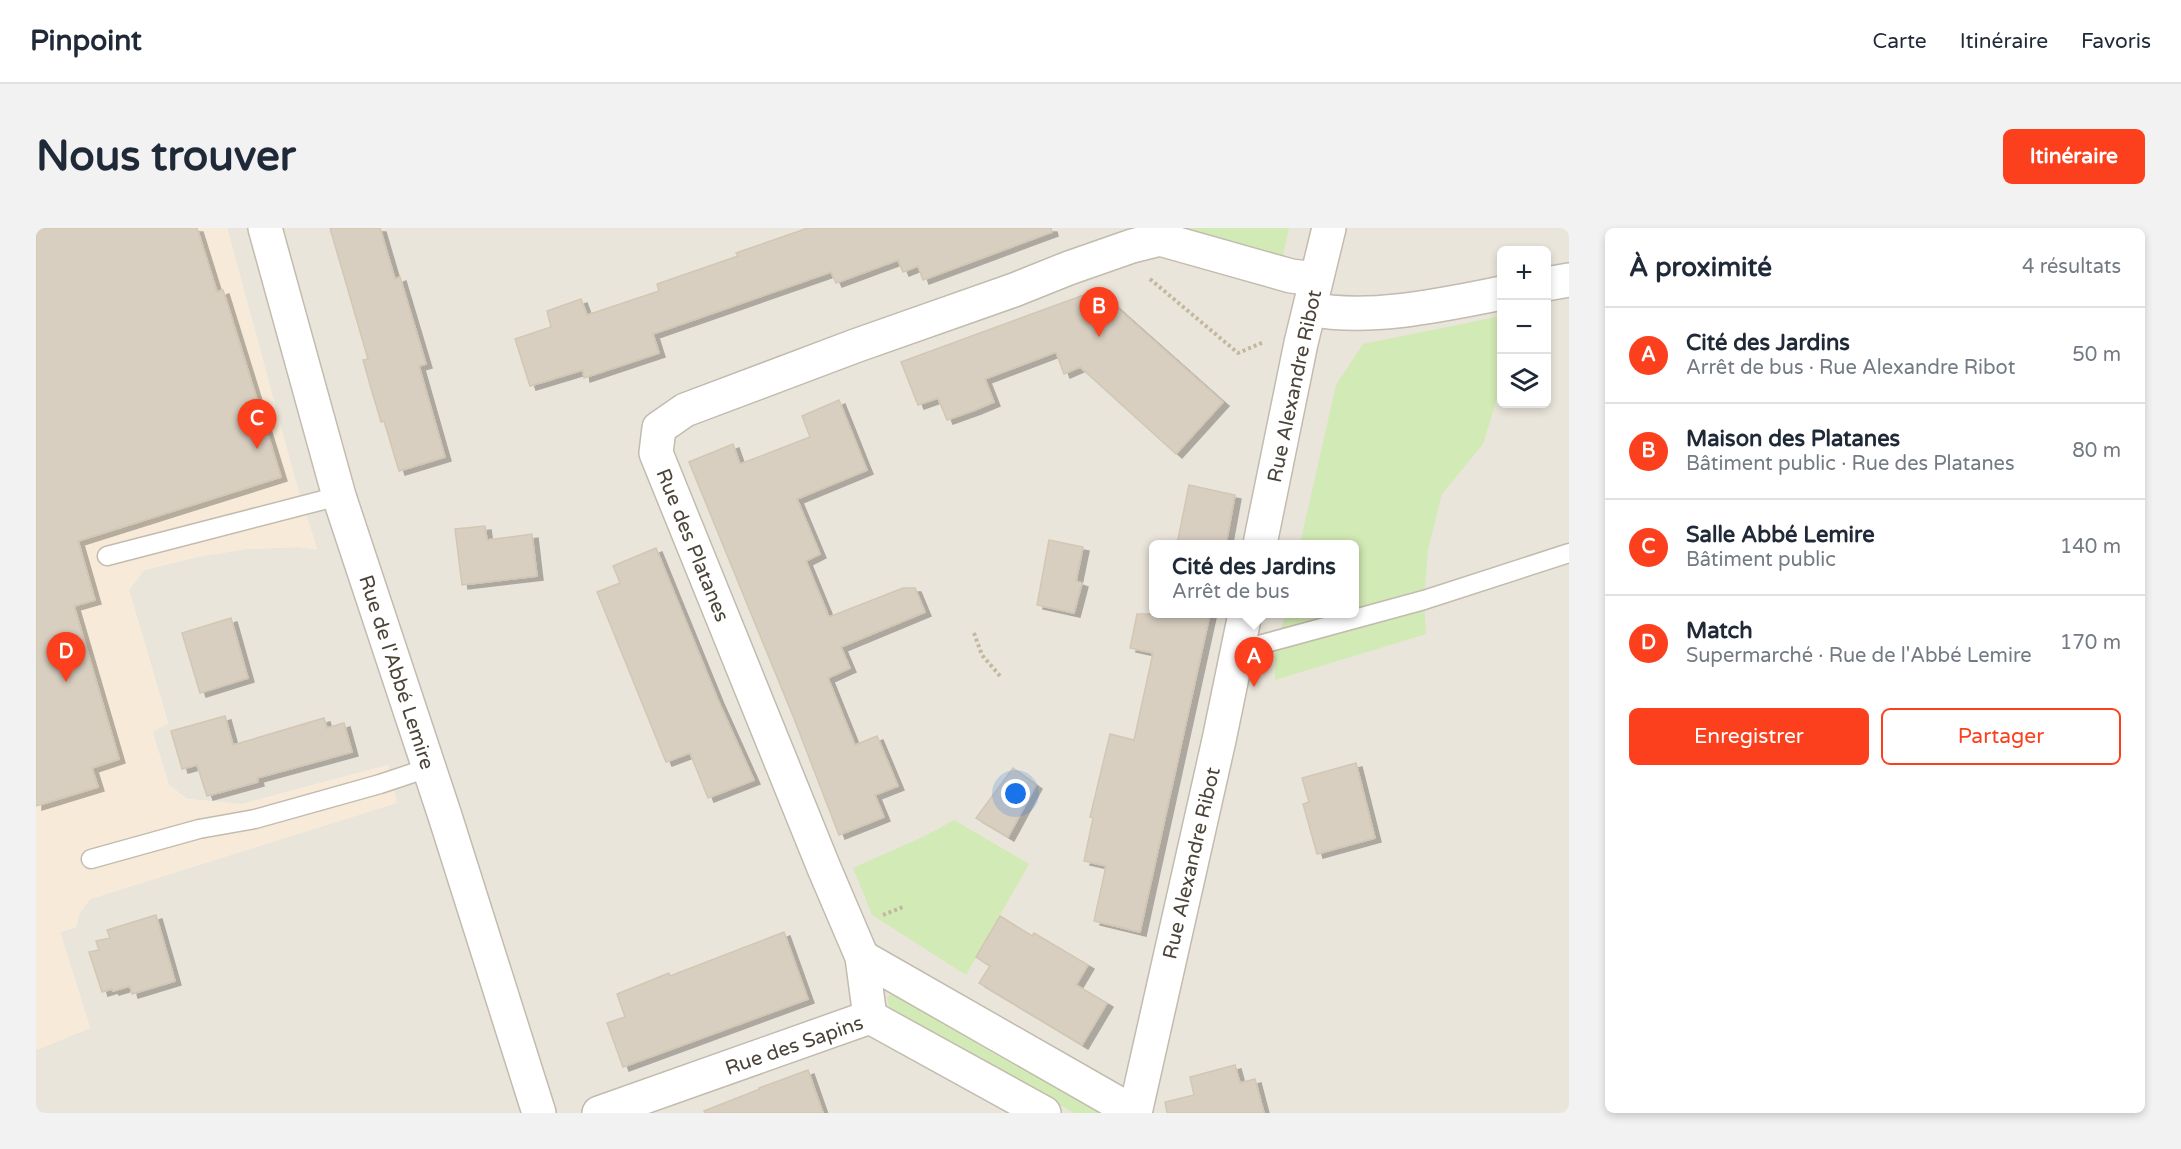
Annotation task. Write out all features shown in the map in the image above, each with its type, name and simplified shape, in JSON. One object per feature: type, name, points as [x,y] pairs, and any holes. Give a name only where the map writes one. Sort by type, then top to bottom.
[{"type":"street","name":"Rue de l'Abbé Lemire","points":[[265,228],[339,496],[445,816],[538,1113]]},
{"type":"street","name":"Rue Alexandre Ribot","points":[[1261,540],[1329,228]]},
{"type":"street","name":"Rue des Platanes","points":[[870,1017],[862,957],[819,857],[656,453],[659,428],[685,410],[1163,234],[1291,276],[1313,294],[1329,313],[1363,314],[1450,304],[1497,294]]},
{"type":"street","points":[[1551,283],[1569,280]]},
{"type":"street","name":"Rue Alexandre Ribot","points":[[1134,1113],[1244,618]]},
{"type":"street","points":[[862,957],[1134,1113]]},
{"type":"street","name":"Rue des Sapins","points":[[599,1113],[870,1017],[1044,1113]]},
{"type":"lane","points":[[107,556],[339,496]]},
{"type":"lane","points":[[1359,618],[1424,600],[1569,553]]},
{"type":"lane","points":[[1237,651],[1358,618]]},
{"type":"lane","points":[[91,859],[199,830],[255,819],[428,768]]},
{"type":"path","points":[[974,633],[982,655],[1000,676]]},
{"type":"shaded area","points":[[36,228],[227,228],[295,479],[317,549],[297,547],[246,549],[197,557],[144,570],[129,590],[168,724],[152,732],[169,785],[187,799],[242,804],[388,765],[397,803],[90,899],[80,912],[76,927],[60,932],[90,1028],[36,1050]]},
{"type":"shaded area","points":[[227,228],[1569,228],[1569,1113],[36,1113],[36,1050],[90,1028],[60,932],[76,927],[80,912],[90,899],[396,803],[388,765],[242,804],[187,799],[169,785],[152,731],[168,723],[129,590],[144,570],[197,557],[246,549],[297,547],[317,549],[295,479]]},
{"type":"green space","points":[[1189,228],[1289,228],[1283,255],[1239,250],[1178,232]]},
{"type":"green space","points":[[1497,317],[1497,399],[1483,444],[1442,494],[1428,550],[1424,599],[1426,634],[1275,680],[1275,658],[1284,618],[1359,618],[1359,540],[1301,540],[1336,385],[1363,344]]},
{"type":"green space","points":[[954,820],[1029,864],[966,975],[872,915],[853,868],[925,836]]},
{"type":"green space","points":[[895,992],[1098,1106],[1098,1113],[1074,1113],[890,1011],[887,997]]},
{"type":"building","points":[[36,228],[197,228],[217,292],[223,290],[281,477],[78,541],[95,600],[74,606],[119,759],[92,768],[98,787],[36,806]]},
{"type":"building","points":[[330,228],[380,228],[395,279],[400,277],[426,364],[419,366],[445,457],[399,471],[384,421],[381,422],[363,360],[368,359]]},
{"type":"building","points":[[808,228],[1051,228],[1052,232],[923,280],[918,266],[903,272],[898,260],[836,283],[831,272],[653,334],[659,353],[584,378],[583,370],[530,386],[515,339],[551,327],[547,311],[581,299],[587,315],[659,291],[657,284],[738,256],[736,253]]},
{"type":"building","points":[[1097,290],[1223,402],[1176,454],[1080,367],[1064,374],[1056,352],[985,379],[994,402],[975,410],[947,420],[938,398],[918,405],[901,362]]},
{"type":"building","points":[[839,400],[867,470],[797,499],[820,554],[806,561],[829,617],[903,588],[915,588],[925,612],[841,647],[850,668],[828,678],[855,745],[877,736],[898,786],[875,795],[884,817],[839,835],[689,462],[733,444],[740,464],[810,437],[802,416]]},
{"type":"building","points":[[1189,485],[1235,495],[1227,540],[1178,540]]},
{"type":"building","points":[[485,526],[487,540],[532,534],[537,576],[462,585],[455,529]]},
{"type":"building","points":[[1049,540],[1083,547],[1076,581],[1082,583],[1074,613],[1037,605]]},
{"type":"building","points":[[656,548],[718,700],[754,780],[708,798],[690,753],[666,762],[597,592],[620,583],[613,566]]},
{"type":"building","points":[[1137,614],[1149,614],[1149,618],[1209,618],[1140,932],[1094,921],[1106,866],[1084,861],[1093,818],[1090,817],[1110,734],[1134,740],[1153,653],[1130,648]]},
{"type":"building","points":[[231,618],[248,678],[200,693],[182,633]]},
{"type":"building","points":[[225,716],[233,745],[324,718],[327,728],[344,723],[352,752],[257,778],[258,782],[207,796],[197,765],[182,769],[171,731]]},
{"type":"building","points":[[1356,763],[1375,838],[1317,854],[1303,804],[1309,802],[1302,778]]},
{"type":"building","points":[[1013,768],[1036,785],[1008,837],[976,818]]},
{"type":"building","points":[[156,915],[175,981],[132,994],[130,986],[102,992],[89,952],[99,950],[96,941],[110,938],[107,930]]},
{"type":"building","points":[[1000,916],[1032,936],[1034,933],[1088,965],[1076,985],[1107,1003],[1082,1045],[979,983],[990,966],[976,957]]},
{"type":"building","points":[[784,932],[808,999],[623,1067],[607,1023],[625,1017],[617,994]]},
{"type":"building","points":[[1235,1065],[1240,1083],[1255,1079],[1264,1113],[1167,1113],[1165,1102],[1194,1095],[1190,1077]]},
{"type":"building","points":[[808,1070],[823,1113],[705,1113],[704,1111],[759,1088]]},
{"type":"place","name":"Maison des Platanes","points":[[1099,337]]},
{"type":"place","name":"Salle Abbé Lemire","points":[[257,449]]},
{"type":"place","name":"Match","points":[[66,682]]},
{"type":"place","name":"Cité des Jardins","points":[[1254,687]]}]
